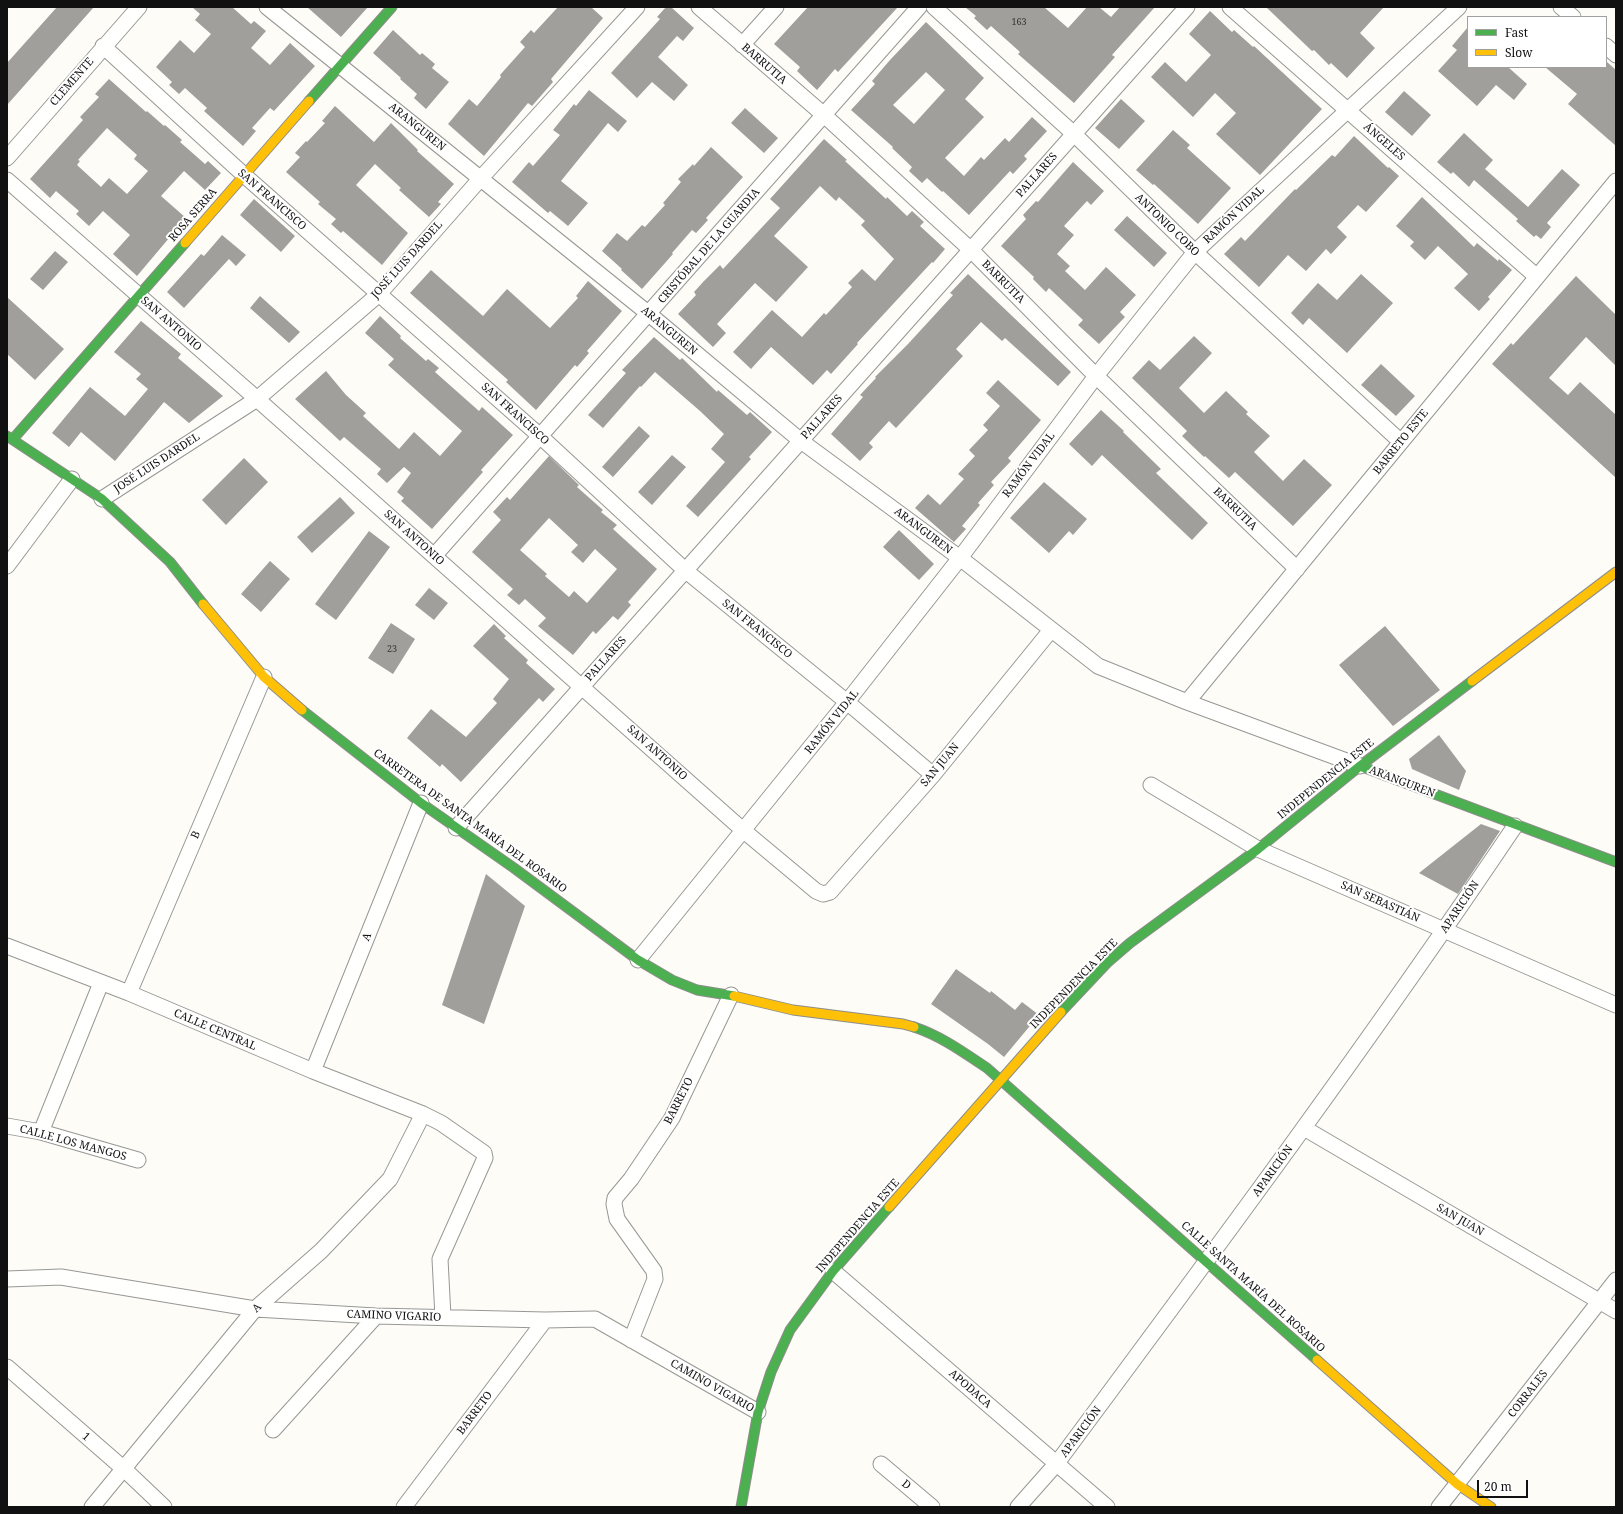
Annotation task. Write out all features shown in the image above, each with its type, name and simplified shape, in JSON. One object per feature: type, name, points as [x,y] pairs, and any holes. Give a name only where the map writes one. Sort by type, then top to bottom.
[{"type":"main road","name":"ROSA SERRA","points":[[10,438],[139,296],[392,7]]},
{"type":"main road","name":"CARRETERA DE SANTA MARÍA DEL ROSARIO","points":[[10,438],[102,499],[170,562],[226,634],[264,677],[316,722],[421,803],[514,868],[638,960],[672,980],[697,990],[731,995],[792,1010],[904,1024],[947,1041],[988,1068],[1002,1080]]},
{"type":"main road","name":"INDEPENDENCIA ESTE","points":[[741,1507],[758,1412],[771,1372],[790,1330],[833,1271],[1064,1008],[1130,942],[1258,849],[1360,766],[1616,572]]},
{"type":"main road","name":"ARANGUREN","points":[[1360,766],[1515,826],[1616,862]]},
{"type":"main road","name":"CALLE SANTA MARÍA DEL ROSARIO","points":[[1002,1080],[1457,1484],[1491,1507]]},
{"type":"street","name":"ARANGUREN","points":[[268,7],[649,314],[801,440],[960,558],[1098,666],[1187,702],[1360,766]]},
{"type":"street","name":"JOSÉ LUIS DARDEL","points":[[102,499],[257,398],[379,294],[481,178],[636,7]]},
{"type":"street","name":"BARRUTIA","points":[[699,7],[824,115],[971,250],[1096,376],[1297,569]]},
{"type":"street","points":[[742,45],[776,7]]},
{"type":"street","name":"CRISTÓBAL DE LA GUARDIA","points":[[434,556],[919,7]]},
{"type":"street","name":"ANTONIO COBO","points":[[934,7],[1074,134],[1195,252],[1401,442]]},
{"type":"street","name":"PALLARES","points":[[456,828],[1188,7]]},
{"type":"street","name":"ÁNGELES","points":[[1230,7],[1537,277]]},
{"type":"street","name":"RAMÓN VIDAL","points":[[638,960],[848,702],[960,558],[1096,376],[1195,252],[1459,7]]},
{"type":"street","points":[[1561,7],[1572,16]]},
{"type":"street","name":"CLEMENTE","points":[[7,158],[104,46],[130,10]]},
{"type":"street","name":"SAN FRANCISCO","points":[[104,46],[244,175],[540,436],[686,570],[848,702],[933,775]]},
{"type":"street","points":[[1607,47],[1616,55]]},
{"type":"street","name":"SAN ANTONIO","points":[[7,180],[257,398],[744,831],[816,892],[823,894]]},
{"type":"street","name":"BARRETO ESTE","points":[[1187,702],[1616,181]]},
{"type":"street","points":[[7,566],[72,479]]},
{"type":"street","name":"SAN JUAN","points":[[823,894],[830,892],[933,775],[1051,630]]},
{"type":"street","name":"B","points":[[129,993],[264,677]]},
{"type":"street","name":"SAN SEBASTIÁN","points":[[1151,786],[1258,849],[1616,1005]]},
{"type":"street","name":"A","points":[[313,1071],[421,803]]},
{"type":"street","name":"APARICIÓN","points":[[1018,1507],[1057,1463],[1304,1128],[1444,930],[1515,826]]},
{"type":"street","name":"CALLE CENTRAL","points":[[7,946],[129,993],[313,1071],[423,1114],[441,1123],[486,1155],[440,1259],[443,1317]]},
{"type":"street","points":[[41,1132],[101,983]]},
{"type":"street","name":"BARRETO","points":[[631,1340],[655,1279],[654,1271],[617,1219],[614,1204],[615,1198],[631,1179],[672,1118],[731,995]]},
{"type":"street","name":"A","points":[[92,1507],[255,1309],[320,1251],[390,1179],[423,1114]]},
{"type":"street","name":"CALLE LOS MANGOS","points":[[7,1126],[41,1132],[138,1160]]},
{"type":"street","name":"SAN JUAN","points":[[1304,1128],[1616,1311]]},
{"type":"street","name":"APODACA","points":[[833,1271],[1107,1507]]},
{"type":"street","name":"CAMINO VIGARIO","points":[[7,1279],[61,1277],[255,1309],[376,1316],[546,1320],[595,1319],[758,1412]]},
{"type":"street","name":"CORRALES","points":[[1439,1507],[1616,1280]]},
{"type":"street","points":[[273,1430],[376,1316]]},
{"type":"street","name":"BARRETO","points":[[404,1507],[546,1320]]},
{"type":"street","name":"1","points":[[7,1367],[124,1469],[164,1507]]},
{"type":"street","name":"D","points":[[881,1464],[932,1507]]},
{"type":"building","points":[[57,7],[94,7],[7,105],[7,63]]},
{"type":"building","points":[[192,7],[232,7],[251,24],[254,21],[266,31],[251,48],[270,65],[290,43],[315,66],[274,111],[270,108],[252,128],[256,131],[243,146],[204,111],[207,108],[185,88],[179,94],[169,85],[172,82],[156,67],[180,40],[194,53],[211,34],[195,20],[200,14]]},
{"type":"building","points":[[307,7],[368,7],[341,37]]},
{"type":"building","points":[[558,7],[591,7],[603,18],[551,79],[553,82],[532,106],[528,103],[484,156],[448,124],[469,99],[477,106],[501,77],[500,75],[525,47],[520,42],[531,30],[534,33]]},
{"type":"building","points":[[666,7],[671,7],[694,28],[683,41],[677,36],[658,57],[688,85],[674,101],[652,82],[637,98],[611,73],[660,19],[657,17]]},
{"type":"building","points":[[808,7],[898,7],[838,72],[835,69],[817,90],[797,71],[800,67],[774,44]]},
{"type":"building","points":[[965,7],[1044,7],[1068,28],[1087,7],[1099,7],[1111,17],[1120,7],[1155,7],[1112,55],[1115,57],[1074,103],[1018,54],[1020,52],[991,26],[987,30],[974,18],[976,16]]},
{"type":"building","points":[[1266,7],[1384,7],[1360,33],[1375,48],[1347,78],[1331,63],[1329,65],[1314,50],[1312,51]]},
{"type":"building","points":[[1210,11],[1232,32],[1234,30],[1253,47],[1254,46],[1322,109],[1260,175],[1216,134],[1236,113],[1215,93],[1193,117],[1151,77],[1165,62],[1186,82],[1211,55],[1189,34]]},
{"type":"building","points":[[926,22],[984,78],[965,99],[984,117],[945,158],[964,176],[981,157],[984,160],[1005,138],[1009,142],[1032,117],[1047,131],[1024,156],[1027,159],[1013,174],[1010,171],[969,215],[927,178],[922,183],[909,171],[912,167],[892,148],[893,147],[851,110],[875,84],[872,81]],"holes":[[[926,72],[945,90],[914,124],[893,105]]]},
{"type":"building","points":[[1467,28],[1467,68],[1509,68],[1527,84],[1514,100],[1496,85],[1477,106],[1438,71],[1457,50],[1452,46]]},
{"type":"building","points":[[393,30],[420,55],[422,53],[435,64],[432,68],[449,82],[426,109],[414,98],[417,94],[373,53]]},
{"type":"building","points":[[1607,62],[1616,70],[1616,146],[1568,104],[1577,94],[1546,68],[1607,68]]},
{"type":"building","points":[[109,79],[146,112],[147,111],[164,126],[165,125],[182,140],[180,142],[205,164],[208,161],[221,173],[205,190],[184,171],[161,196],[186,218],[137,276],[113,254],[130,235],[103,211],[89,226],[76,214],[79,211],[56,191],[50,198],[30,179],[83,120],[80,117],[99,97],[95,94]],"holes":[[[107,128],[137,155],[134,159],[148,171],[127,194],[109,178],[101,187],[77,165],[80,161],[78,160]]]},
{"type":"building","points":[[589,90],[627,121],[618,132],[608,123],[561,181],[588,203],[568,226],[550,211],[548,213],[512,182],[529,162],[533,166],[560,135],[553,130],[574,104],[576,106]]},
{"type":"building","points":[[1404,91],[1431,115],[1412,136],[1385,112]]},
{"type":"building","points":[[1121,99],[1145,121],[1119,149],[1095,128]]},
{"type":"building","points":[[335,106],[374,142],[391,123],[418,150],[417,151],[454,184],[438,202],[441,204],[429,217],[399,190],[401,188],[375,164],[356,185],[408,233],[382,265],[343,231],[341,233],[331,224],[336,219],[318,204],[320,202],[286,172],[300,157],[295,153],[325,123],[322,121]]},
{"type":"building","points":[[745,108],[778,138],[764,153],[731,123]]},
{"type":"building","points":[[1173,130],[1190,145],[1187,148],[1231,188],[1198,224],[1154,184],[1153,185],[1136,170]]},
{"type":"building","points":[[1464,133],[1493,160],[1485,169],[1528,207],[1562,169],[1580,185],[1547,223],[1551,227],[1541,239],[1536,235],[1534,237],[1516,221],[1518,219],[1474,180],[1469,187],[1453,172],[1451,174],[1437,162]]},
{"type":"building","points":[[1354,136],[1388,168],[1389,167],[1399,176],[1366,212],[1358,205],[1337,227],[1347,237],[1331,254],[1326,249],[1306,271],[1288,255],[1259,287],[1224,254],[1241,237],[1245,241],[1295,189],[1296,190],[1332,155],[1335,157]]},
{"type":"building","points":[[824,139],[847,160],[845,161],[886,199],[887,197],[907,216],[912,211],[924,222],[920,226],[945,249],[857,343],[858,344],[831,374],[827,370],[813,385],[771,347],[751,369],[733,352],[772,310],[802,337],[824,313],[826,315],[852,287],[848,283],[862,269],[875,281],[894,259],[861,225],[865,221],[839,197],[836,201],[820,186],[774,236],[808,267],[776,302],[755,283],[717,324],[726,333],[713,347],[678,314],[696,295],[694,292],[704,281],[720,265],[723,269],[780,208],[770,199]]},
{"type":"building","points":[[711,147],[743,177],[706,218],[708,220],[696,233],[692,230],[642,289],[602,251],[617,233],[627,241],[642,225],[645,227],[665,205],[663,203],[681,182],[678,179],[693,164],[694,166]]},
{"type":"building","points":[[1073,162],[1104,191],[1091,205],[1087,201],[1064,226],[1074,235],[1057,254],[1070,266],[1065,271],[1085,290],[1106,267],[1136,295],[1120,312],[1125,317],[1099,344],[1078,325],[1083,320],[1049,288],[1046,292],[1033,279],[1034,277],[1001,246],[1026,219],[1023,215],[1036,201],[1038,202]]},
{"type":"building","points":[[1422,197],[1474,247],[1477,243],[1498,261],[1499,259],[1512,270],[1488,297],[1490,299],[1479,311],[1454,288],[1468,274],[1438,246],[1425,260],[1410,246],[1414,242],[1396,226]]},
{"type":"building","points":[[254,199],[295,236],[281,252],[240,215]]},
{"type":"building","points":[[1127,216],[1167,253],[1154,267],[1114,230]]},
{"type":"building","points":[[222,235],[246,255],[236,266],[229,259],[184,308],[167,292],[201,254],[204,256]]},
{"type":"building","points":[[55,251],[68,262],[43,290],[30,279]]},
{"type":"building","points":[[431,270],[483,316],[507,289],[550,328],[578,298],[576,296],[588,281],[622,311],[587,351],[589,353],[577,367],[575,365],[536,410],[506,382],[508,380],[410,293]]},
{"type":"building","points":[[968,274],[1071,372],[1058,386],[1005,338],[1002,341],[981,322],[956,349],[963,356],[896,428],[889,421],[869,443],[873,447],[860,461],[831,434],[863,397],[860,395],[876,378],[875,377],[953,295],[950,293]]},
{"type":"building","points":[[1361,274],[1393,303],[1347,353],[1309,318],[1303,325],[1291,313],[1318,283],[1337,300]]},
{"type":"building","points":[[1576,276],[1616,315],[1616,366],[1586,337],[1549,378],[1568,395],[1580,382],[1616,415],[1616,478],[1492,364],[1511,343],[1513,345]]},
{"type":"building","points":[[260,296],[300,332],[289,343],[250,308]]},
{"type":"building","points":[[7,297],[64,349],[35,380],[7,354]]},
{"type":"building","points":[[380,316],[401,336],[400,338],[426,361],[428,359],[439,368],[435,372],[479,411],[482,407],[513,435],[481,470],[483,472],[432,529],[401,501],[404,498],[397,492],[411,473],[404,467],[387,483],[377,474],[381,469],[344,437],[340,441],[295,399],[326,371],[346,395],[366,413],[363,416],[399,449],[414,432],[440,456],[462,431],[388,365],[394,359],[365,333]]},
{"type":"building","points":[[141,321],[181,354],[178,358],[223,396],[189,423],[164,402],[115,461],[81,432],[69,447],[52,433],[90,387],[125,416],[148,389],[136,379],[141,374],[114,352]]},
{"type":"building","points":[[1194,336],[1212,353],[1179,388],[1204,413],[1226,391],[1248,412],[1246,414],[1270,436],[1254,452],[1283,481],[1304,459],[1332,485],[1293,526],[1235,472],[1229,478],[1205,456],[1204,457],[1182,436],[1187,431],[1132,378],[1149,360],[1160,370]]},
{"type":"building","points":[[654,337],[680,360],[682,358],[717,392],[718,390],[747,415],[750,412],[772,432],[749,457],[751,459],[698,517],[686,506],[725,462],[711,449],[724,434],[700,411],[655,372],[641,387],[640,386],[603,428],[588,415],[626,373],[622,370]]},
{"type":"building","points":[[1381,364],[1415,396],[1396,416],[1361,385]]},
{"type":"building","points":[[998,380],[1041,420],[1008,458],[1011,461],[991,482],[994,485],[978,503],[980,505],[962,526],[966,529],[954,542],[915,508],[928,494],[940,505],[964,479],[958,474],[975,456],[969,450],[988,430],[983,425],[1000,406],[986,393]]},
{"type":"building","points":[[1101,410],[1161,469],[1156,473],[1208,523],[1192,540],[1102,455],[1092,466],[1069,444]]},
{"type":"building","points":[[639,426],[650,436],[613,477],[602,467]]},
{"type":"building","points":[[672,455],[686,467],[652,505],[638,492]]},
{"type":"building","points":[[549,456],[579,485],[577,487],[603,510],[601,512],[617,525],[613,529],[657,569],[628,602],[631,605],[618,620],[613,616],[596,634],[593,631],[573,655],[538,626],[546,618],[525,599],[519,605],[507,595],[513,589],[472,552],[501,520],[493,512],[507,497],[510,500]],"holes":[[[549,518],[578,545],[571,552],[583,563],[595,549],[617,569],[587,603],[574,591],[569,597],[545,576],[547,574],[520,550]]]},
{"type":"building","points":[[244,458],[268,482],[226,525],[202,500]]},
{"type":"building","points":[[1044,482],[1087,519],[1073,535],[1069,531],[1049,553],[1010,518]]},
{"type":"building","points":[[340,497],[355,513],[312,553],[297,537]]},
{"type":"building","points":[[899,530],[934,564],[919,580],[883,547]]},
{"type":"building","points":[[369,531],[390,547],[336,620],[315,604]]},
{"type":"building","points":[[270,561],[290,579],[261,612],[241,594]]},
{"type":"building","points":[[429,588],[448,603],[434,620],[415,605]]},
{"type":"building","points":[[391,623],[415,639],[393,674],[368,658]]},
{"type":"building","points":[[494,624],[506,636],[504,638],[528,660],[526,663],[555,689],[543,702],[539,698],[461,782],[442,764],[440,767],[407,738],[431,709],[466,737],[497,703],[493,699],[509,679],[473,646]]},
{"type":"building","points":[[1385,626],[1440,690],[1393,726],[1339,665]]},
{"type":"building","points":[[1439,735],[1466,771],[1459,790],[1412,769],[1409,759]]},
{"type":"building","points":[[1481,824],[1500,831],[1458,894],[1419,873]]},
{"type":"building","points":[[486,874],[525,906],[484,1024],[442,1005]]},
{"type":"building","points":[[956,969],[990,993],[991,991],[1015,1010],[1022,1002],[1039,1015],[1004,1057],[931,1004]]},
{"type":"traffic: fast","points":[[309,101],[392,7]]},
{"type":"traffic: fast","points":[[13,439],[185,243]]},
{"type":"traffic: fast","points":[[7,436],[102,499],[170,562],[203,604]]},
{"type":"traffic: fast","points":[[1061,1012],[1108,962],[1130,943],[1258,849],[1360,766],[1472,681]]},
{"type":"traffic: fast","points":[[302,710],[421,803],[514,868],[638,960],[672,980],[697,990],[734,996]]},
{"type":"traffic: fast","points":[[1360,766],[1616,862]]},
{"type":"traffic: fast","points":[[914,1027],[943,1040],[987,1068],[1317,1360]]},
{"type":"traffic: fast","points":[[741,1507],[758,1412],[771,1372],[790,1330],[833,1271],[889,1207]]},
{"type":"traffic: slow","points":[[185,243],[309,101]]},
{"type":"traffic: slow","points":[[1472,681],[1616,572]]},
{"type":"traffic: slow","points":[[203,604],[264,677],[302,710]]},
{"type":"traffic: slow","points":[[734,996],[793,1010],[903,1024],[914,1027]]},
{"type":"traffic: slow","points":[[889,1207],[1061,1012]]},
{"type":"traffic: slow","points":[[1317,1360],[1457,1484],[1491,1507]]}]
